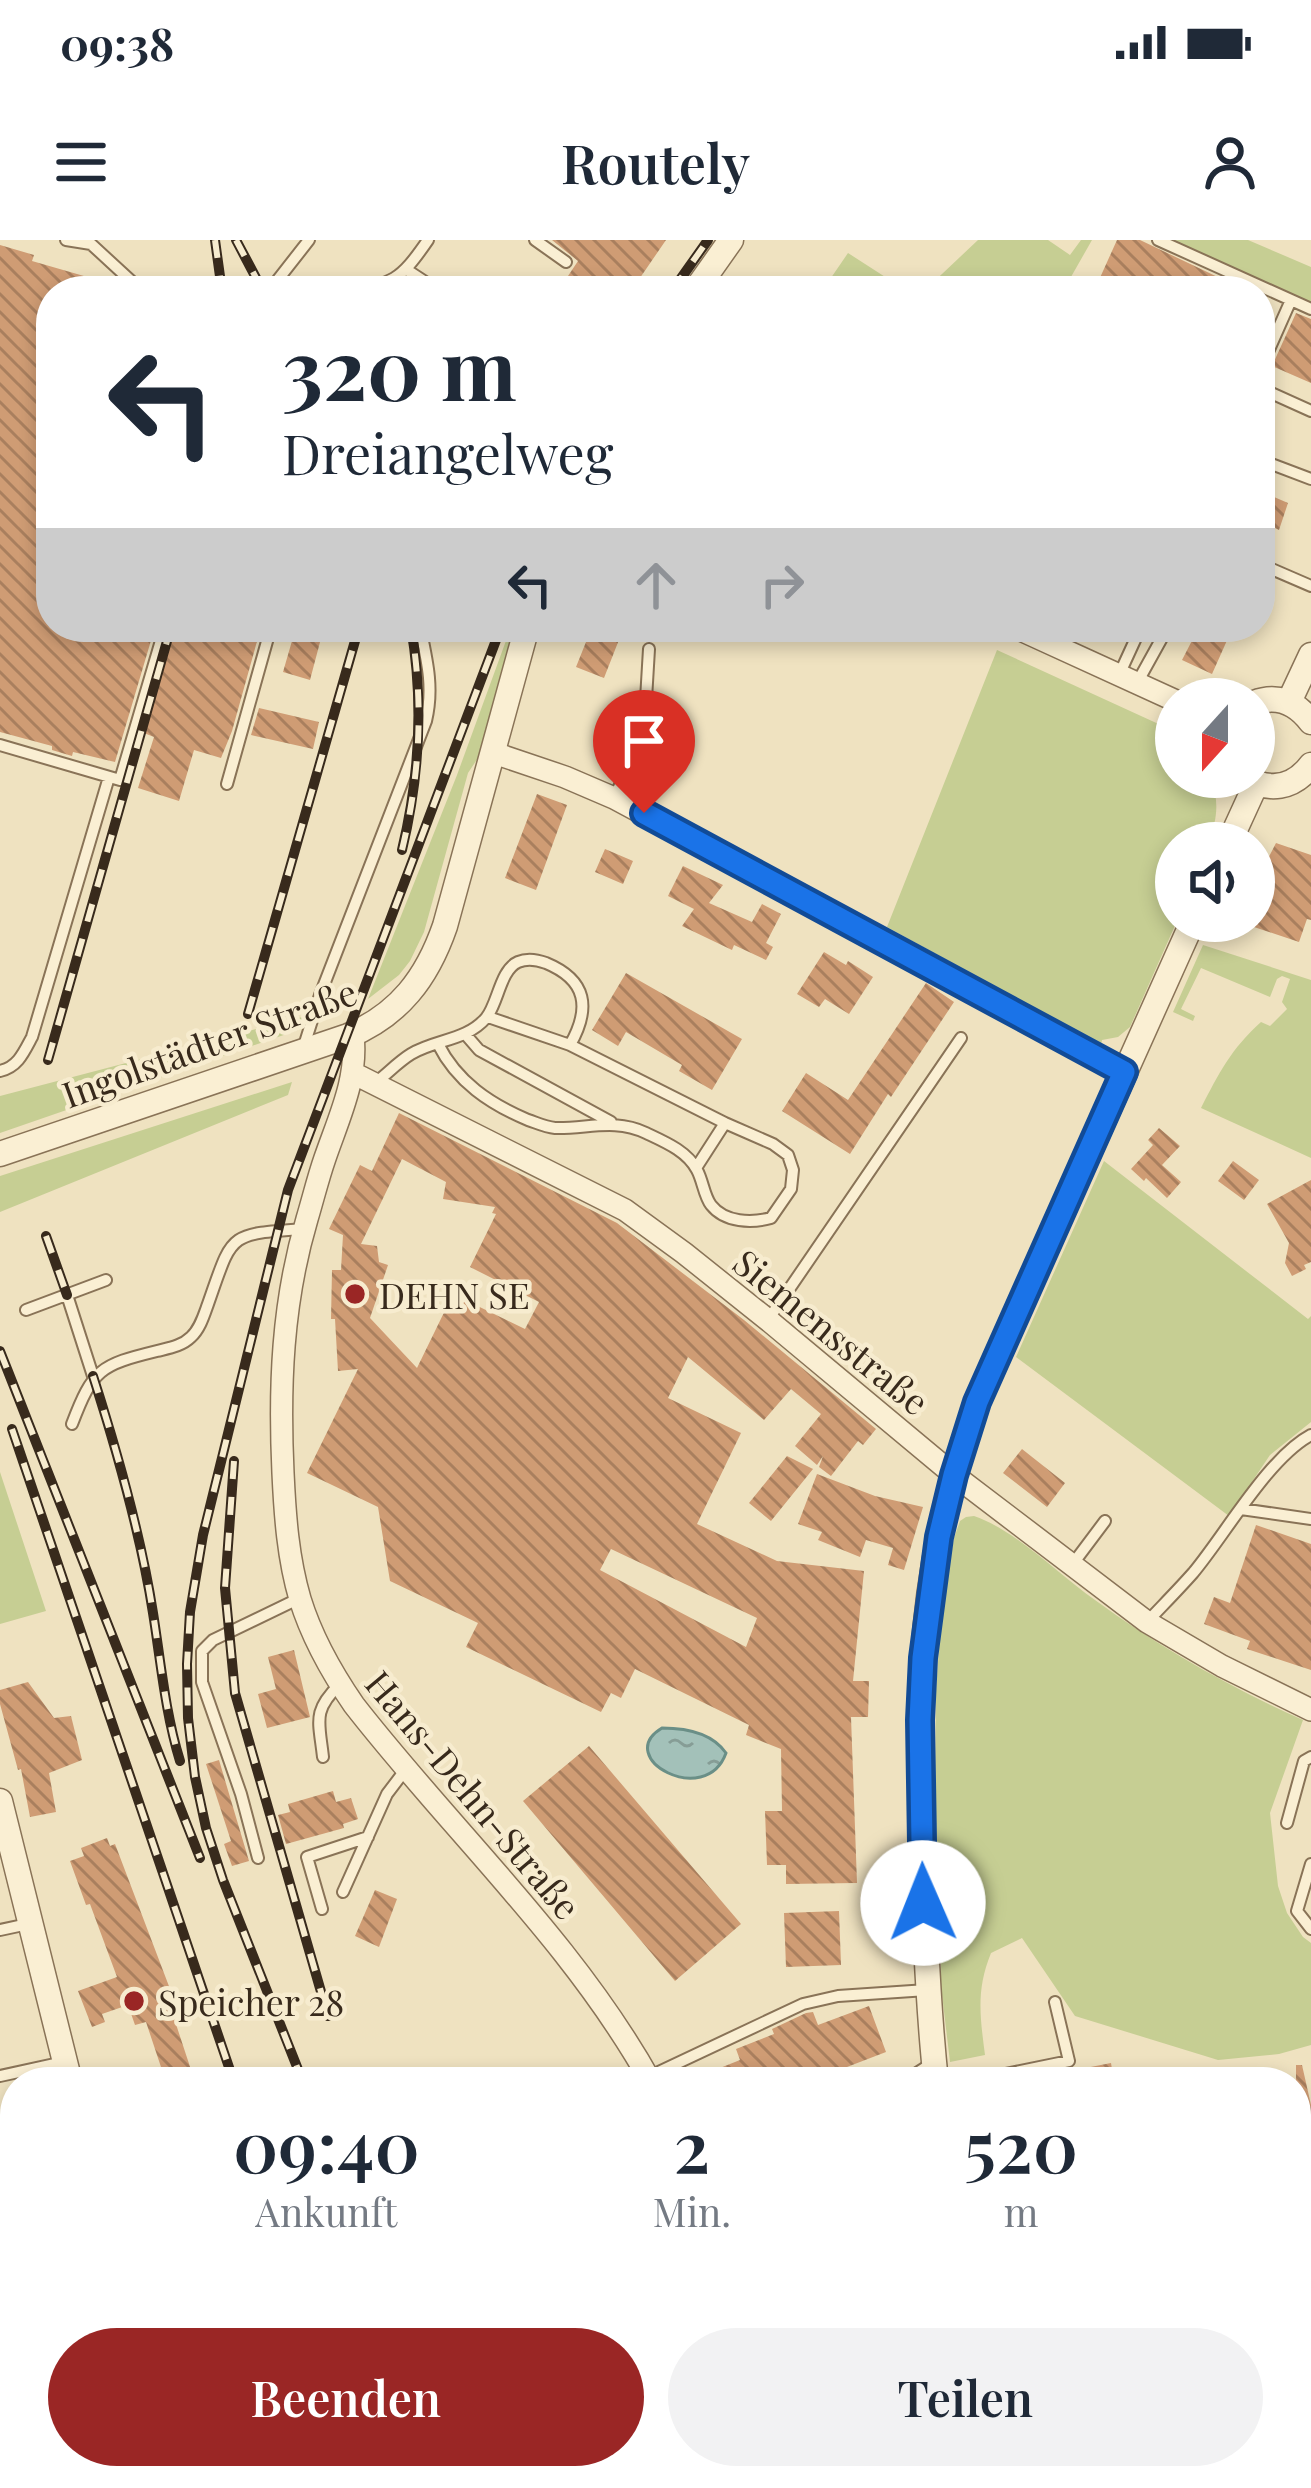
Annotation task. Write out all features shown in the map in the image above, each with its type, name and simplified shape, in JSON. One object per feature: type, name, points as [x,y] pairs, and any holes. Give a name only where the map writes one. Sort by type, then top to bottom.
[{"type":"street","points":[[706,276],[731,240]]},
{"type":"street","name":"Ingolstädter Straße","points":[[0,1154],[352,1035],[391,1012],[432,961],[457,890],[523,642]]},
{"type":"street","points":[[1047,642],[1155,691]]},
{"type":"street","points":[[1289,702],[1311,655]]},
{"type":"street","points":[[1275,699],[1302,710],[1311,722]]},
{"type":"street","points":[[494,753],[614,798],[1124,1072]]},
{"type":"street","points":[[1275,786],[1293,782],[1311,765]]},
{"type":"street","points":[[935,2067],[927,1990],[920,1720],[939,1537],[977,1402],[1183,942]]},
{"type":"street","name":"Hans-Dehn-Straße","points":[[352,1035],[353,1073],[304,1229],[286,1312],[280,1370],[285,1507],[300,1598],[340,1684],[575,1969],[642,2067]]},
{"type":"street","name":"Siemensstraße","points":[[353,1073],[625,1210],[768,1319],[954,1475],[1147,1622],[1311,1710]]},
{"type":"street","points":[[0,1801],[66,2067]]},
{"type":"lane","points":[[66,240],[92,242],[125,276]]},
{"type":"lane","points":[[281,276],[309,240]]},
{"type":"lane","points":[[400,276],[428,240]]},
{"type":"lane","points":[[535,240],[566,262]]},
{"type":"lane","points":[[1158,240],[1238,276]]},
{"type":"lane","points":[[407,270],[416,276]]},
{"type":"lane","points":[[1275,293],[1311,309]]},
{"type":"lane","points":[[1275,336],[1291,300]]},
{"type":"lane","points":[[1275,394],[1311,410]]},
{"type":"lane","points":[[1275,465],[1311,479]]},
{"type":"lane","points":[[1275,570],[1311,586]]},
{"type":"lane","points":[[0,745],[120,780],[161,642]]},
{"type":"lane","points":[[227,784],[267,642]]},
{"type":"lane","points":[[302,1052],[426,722],[431,698],[423,642]]},
{"type":"lane","points":[[1128,679],[1137,642]]},
{"type":"lane","points":[[1128,679],[1156,642]]},
{"type":"lane","points":[[614,798],[635,753],[645,716],[649,649]]},
{"type":"lane","points":[[0,1070],[22,1058],[32,1037],[109,777]]},
{"type":"lane","points":[[375,1083],[414,1052],[466,1035],[488,1017],[510,969],[518,962],[537,960],[562,970],[577,985],[584,1007],[580,1029],[570,1045]]},
{"type":"lane","points":[[466,1035],[479,1050],[613,1123],[640,1130],[679,1150],[696,1168],[711,1207],[734,1219],[771,1218],[791,1190],[793,1170],[788,1155],[773,1144],[570,1045],[488,1017]]},
{"type":"lane","points":[[768,1319],[961,1038]]},
{"type":"lane","points":[[438,1044],[447,1062],[478,1094],[511,1113],[549,1128],[613,1123]]},
{"type":"lane","points":[[696,1168],[725,1123]]},
{"type":"lane","points":[[72,1424],[93,1376],[191,1337],[236,1240],[246,1234],[304,1229]]},
{"type":"lane","points":[[26,1310],[106,1280]]},
{"type":"lane","points":[[67,1295],[93,1376]]},
{"type":"lane","points":[[1147,1622],[1193,1573],[1262,1482],[1311,1436]]},
{"type":"lane","points":[[1241,1509],[1311,1519]]},
{"type":"lane","points":[[1072,1565],[1105,1521]]},
{"type":"lane","points":[[258,1858],[202,1682],[202,1651],[213,1640],[300,1598]]},
{"type":"lane","points":[[322,1757],[319,1711],[340,1684]]},
{"type":"lane","points":[[1287,1823],[1299,1773],[1311,1757]]},
{"type":"lane","points":[[343,1892],[387,1795],[406,1769]]},
{"type":"lane","points":[[322,1909],[308,1858],[368,1837]]},
{"type":"lane","points":[[1311,1864],[1297,1912],[1311,1929]]},
{"type":"lane","points":[[0,1930],[32,1923]]},
{"type":"lane","points":[[676,2067],[803,2003],[927,1990]]},
{"type":"lane","points":[[1040,2067],[1069,2061],[1055,2002]]},
{"type":"green space","points":[[978,240],[1048,240],[1070,255],[1081,240],[1092,240],[1072,276],[940,276]]},
{"type":"green space","points":[[1168,240],[1248,240],[1311,267],[1311,303],[1275,287],[1275,276],[1250,276]]},
{"type":"green space","points":[[848,253],[884,276],[832,276]]},
{"type":"green space","points":[[506,642],[513,642],[482,752],[468,773],[424,932],[399,975],[368,999]]},
{"type":"green space","points":[[997,650],[1155,722],[1155,798],[1215,798],[1214,822],[1155,822],[1155,942],[1168,942],[1130,1027],[1118,1037],[1102,1040],[1101,1045],[887,927]]},
{"type":"green space","points":[[1203,945],[1311,980],[1311,1158],[1201,1108],[1242,1042],[1261,1022],[1270,1026],[1287,1009],[1282,1002],[1290,979],[1277,979],[1270,997],[1201,968],[1181,1009],[1195,1016],[1193,1021],[1173,1012]]},
{"type":"green space","points":[[306,1016],[304,1028],[0,1133],[0,1096]]},
{"type":"green space","points":[[292,1082],[288,1095],[0,1212],[0,1176]]},
{"type":"green space","points":[[1104,1161],[1308,1319],[1311,1316],[1311,1422],[1270,1455],[1229,1516],[1016,1357]]},
{"type":"green space","points":[[0,1472],[46,1611],[0,1624]]},
{"type":"green space","points":[[974,1516],[1021,1542],[1170,1650],[1303,1720],[1270,1813],[1278,1886],[1287,1913],[1311,1943],[1311,2045],[1279,2054],[1218,2060],[1075,2016],[1022,1938],[991,1953],[986,1966],[980,2003],[985,2055],[950,2062],[941,1986],[936,1690],[942,1607],[954,1538],[960,1521]]},
{"type":"water","points":[[662,1728],[698,1733],[726,1753],[715,1769],[701,1777],[668,1773],[648,1752],[650,1740]]},
{"type":"building","points":[[552,240],[666,240],[641,276],[568,276],[578,261]]},
{"type":"building","points":[[1117,240],[1140,240],[1216,276],[1101,276]]},
{"type":"building","points":[[0,245],[34,255],[32,261],[84,276],[36,276],[36,642],[151,642],[115,762],[73,752],[72,756],[0,732]]},
{"type":"building","points":[[1296,313],[1311,319],[1311,383],[1275,367]]},
{"type":"building","points":[[1275,497],[1288,503],[1279,530],[1275,528]]},
{"type":"building","points":[[171,642],[257,642],[221,758],[194,750],[179,801],[138,788],[154,737],[144,733]]},
{"type":"building","points":[[292,642],[320,642],[310,680],[283,672]]},
{"type":"building","points":[[586,642],[618,642],[604,678],[576,667]]},
{"type":"building","points":[[1191,642],[1226,642],[1212,674],[1182,660]]},
{"type":"building","points":[[259,708],[319,722],[313,749],[251,735]]},
{"type":"building","points":[[537,794],[567,805],[536,890],[505,878]]},
{"type":"building","points":[[1275,845],[1311,855],[1311,920],[1307,919],[1299,942],[1275,934]]},
{"type":"building","points":[[605,849],[633,861],[623,884],[595,872]]},
{"type":"building","points":[[683,866],[723,885],[709,903],[752,922],[762,904],[781,914],[766,943],[773,947],[766,960],[682,926],[694,909],[668,896]]},
{"type":"building","points":[[824,952],[873,977],[849,1014],[825,999],[819,1007],[797,994]]},
{"type":"building","points":[[626,973],[742,1039],[712,1090],[679,1071],[682,1065],[626,1032],[618,1046],[592,1030]]},
{"type":"building","points":[[926,983],[954,1002],[850,1154],[782,1111],[806,1073],[848,1100]]},
{"type":"building","points":[[399,1113],[617,1223],[876,1429],[863,1445],[858,1441],[831,1476],[819,1467],[823,1456],[817,1465],[795,1446],[821,1414],[791,1389],[764,1420],[688,1357],[668,1398],[741,1433],[697,1524],[777,1561],[864,1571],[853,1681],[869,1681],[868,1717],[851,1717],[857,1883],[786,1884],[786,1865],[767,1865],[765,1811],[782,1811],[781,1749],[746,1735],[749,1725],[635,1669],[621,1698],[611,1693],[601,1712],[466,1647],[478,1623],[390,1581],[378,1507],[307,1473],[358,1369],[338,1371],[335,1319],[331,1319],[332,1270],[341,1270],[343,1235],[329,1229],[360,1165],[372,1171]],"holes":[[[402,1159],[446,1182],[443,1199],[495,1207],[492,1213],[496,1214],[470,1267],[539,1302],[525,1329],[453,1294],[417,1368],[370,1318],[388,1265],[379,1262],[377,1246],[361,1244]],[[611,1549],[757,1618],[746,1647],[600,1570]]]},
{"type":"building","points":[[1159,1128],[1180,1146],[1162,1165],[1181,1182],[1167,1198],[1131,1169],[1153,1145],[1148,1140]]},
{"type":"building","points":[[1233,1161],[1259,1180],[1244,1200],[1218,1181]]},
{"type":"building","points":[[1311,1180],[1311,1262],[1292,1276],[1285,1263],[1289,1243],[1267,1204]]},
{"type":"building","points":[[1022,1449],[1065,1483],[1047,1507],[1003,1473]]},
{"type":"building","points":[[787,1456],[813,1469],[771,1521],[749,1503]]},
{"type":"building","points":[[817,1474],[875,1496],[923,1507],[904,1570],[888,1565],[893,1548],[866,1540],[860,1557],[818,1540],[822,1532],[798,1524]]},
{"type":"building","points":[[1256,1525],[1311,1544],[1311,1670],[1247,1649],[1250,1641],[1204,1624],[1214,1597],[1230,1603]]},
{"type":"building","points":[[294,1650],[310,1717],[267,1728],[258,1694],[276,1689],[268,1657]]},
{"type":"building","points":[[28,1682],[54,1718],[71,1716],[82,1760],[49,1773],[56,1812],[30,1817],[21,1769],[0,1704],[0,1690]]},
{"type":"building","points":[[589,1746],[741,1924],[675,1981],[523,1801]]},
{"type":"building","points":[[219,1760],[249,1861],[232,1866],[224,1844],[231,1841],[206,1764]]},
{"type":"building","points":[[333,1791],[336,1802],[351,1798],[358,1819],[343,1824],[344,1828],[286,1844],[278,1815],[290,1812],[288,1804]]},
{"type":"building","points":[[107,1838],[110,1846],[115,1844],[178,2010],[172,2012],[190,2067],[161,2067],[146,2022],[135,2025],[128,2005],[102,2014],[105,2022],[92,2027],[78,1991],[117,1977],[70,1861],[84,1856],[81,1848]]},
{"type":"building","points":[[375,1890],[397,1899],[379,1947],[355,1936]]},
{"type":"building","points":[[839,1911],[841,1965],[786,1967],[784,1913]]},
{"type":"building","points":[[869,2006],[886,2052],[847,2067],[722,2067],[740,2060],[736,2049],[774,2034],[772,2029],[806,2013],[813,2012],[818,2025]]},
{"type":"railway","points":[[215,240],[220,276]]},
{"type":"railway","points":[[236,240],[255,276]]},
{"type":"railway","points":[[683,276],[708,240]]},
{"type":"railway","points":[[48,1060],[167,642]]},
{"type":"railway","points":[[248,1014],[355,642]]},
{"type":"railway","points":[[402,850],[418,739],[413,642]]},
{"type":"railway","points":[[297,2067],[206,1828],[188,1718],[190,1612],[203,1535],[288,1190],[495,642]]},
{"type":"railway","points":[[46,1236],[67,1295]]},
{"type":"railway","points":[[0,1351],[200,1858]]},
{"type":"railway","points":[[93,1376],[142,1554],[180,1761]]},
{"type":"railway","points":[[12,1429],[229,2067]]},
{"type":"railway","points":[[234,1461],[225,1588],[235,1693],[328,2016]]},
{"type":"place","name":"DEHN SE","points":[[355,1294]]},
{"type":"place","name":"Speicher 28","points":[[134,2001]]},
{"type":"route","points":[[644,813],[1124,1072],[977,1402],[939,1537],[920,1720],[923,1903]]}]
